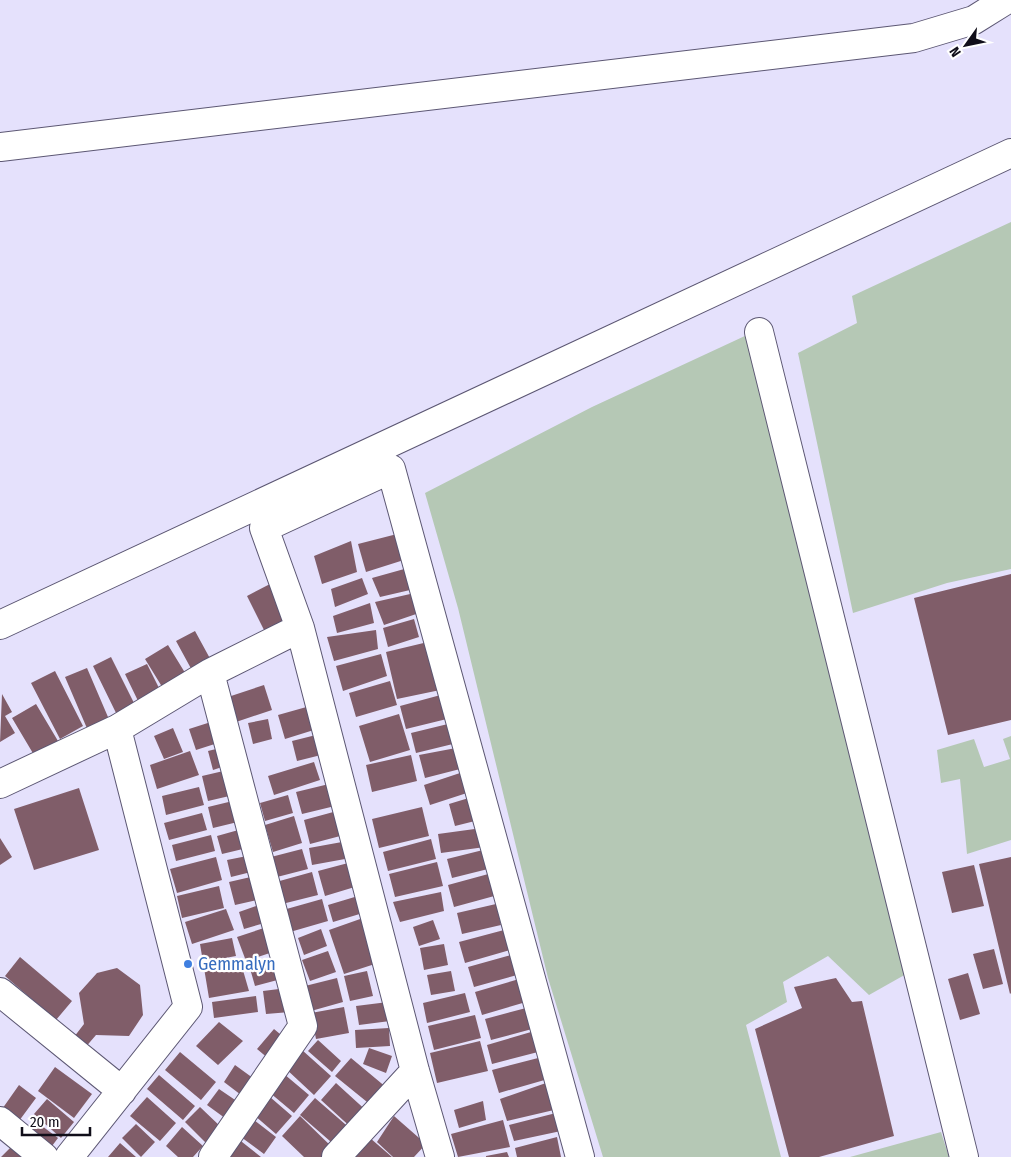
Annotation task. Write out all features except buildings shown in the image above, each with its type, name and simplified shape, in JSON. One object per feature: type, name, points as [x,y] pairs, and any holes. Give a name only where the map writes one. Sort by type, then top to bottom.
[{"type":"street","points":[[0,147],[914,38],[974,20],[1006,0]]},
{"type":"street","points":[[0,625],[1011,153]]},
{"type":"street","points":[[759,332],[964,1157]]},
{"type":"street","points":[[440,1157],[415,1071],[300,628],[264,528],[391,469],[580,1157]]},
{"type":"street","points":[[0,784],[117,730],[210,673],[300,628]]},
{"type":"street","points":[[210,673],[303,1026],[213,1157]]},
{"type":"street","points":[[70,1157],[188,1007],[117,730]]},
{"type":"street","points":[[0,992],[122,1091]]},
{"type":"street","points":[[336,1157],[415,1071]]},
{"type":"street","points":[[0,1122],[44,1157]]},
{"type":"green space","points":[[1011,222],[1011,569],[947,583],[853,613],[798,353],[857,323],[852,296]]},
{"type":"green space","points":[[747,335],[908,973],[869,995],[828,956],[783,982],[787,1002],[746,1025],[781,1157],[603,1157],[548,978],[458,608],[425,493],[592,407]]},
{"type":"green space","points":[[1011,736],[1011,840],[967,854],[960,779],[941,783],[937,750],[974,739],[984,767],[1010,759],[1003,739]]},
{"type":"green space","points":[[941,1132],[949,1157],[850,1157]]},
{"type":"place","name":"Gemmalyn","points":[[188,964]]}]
